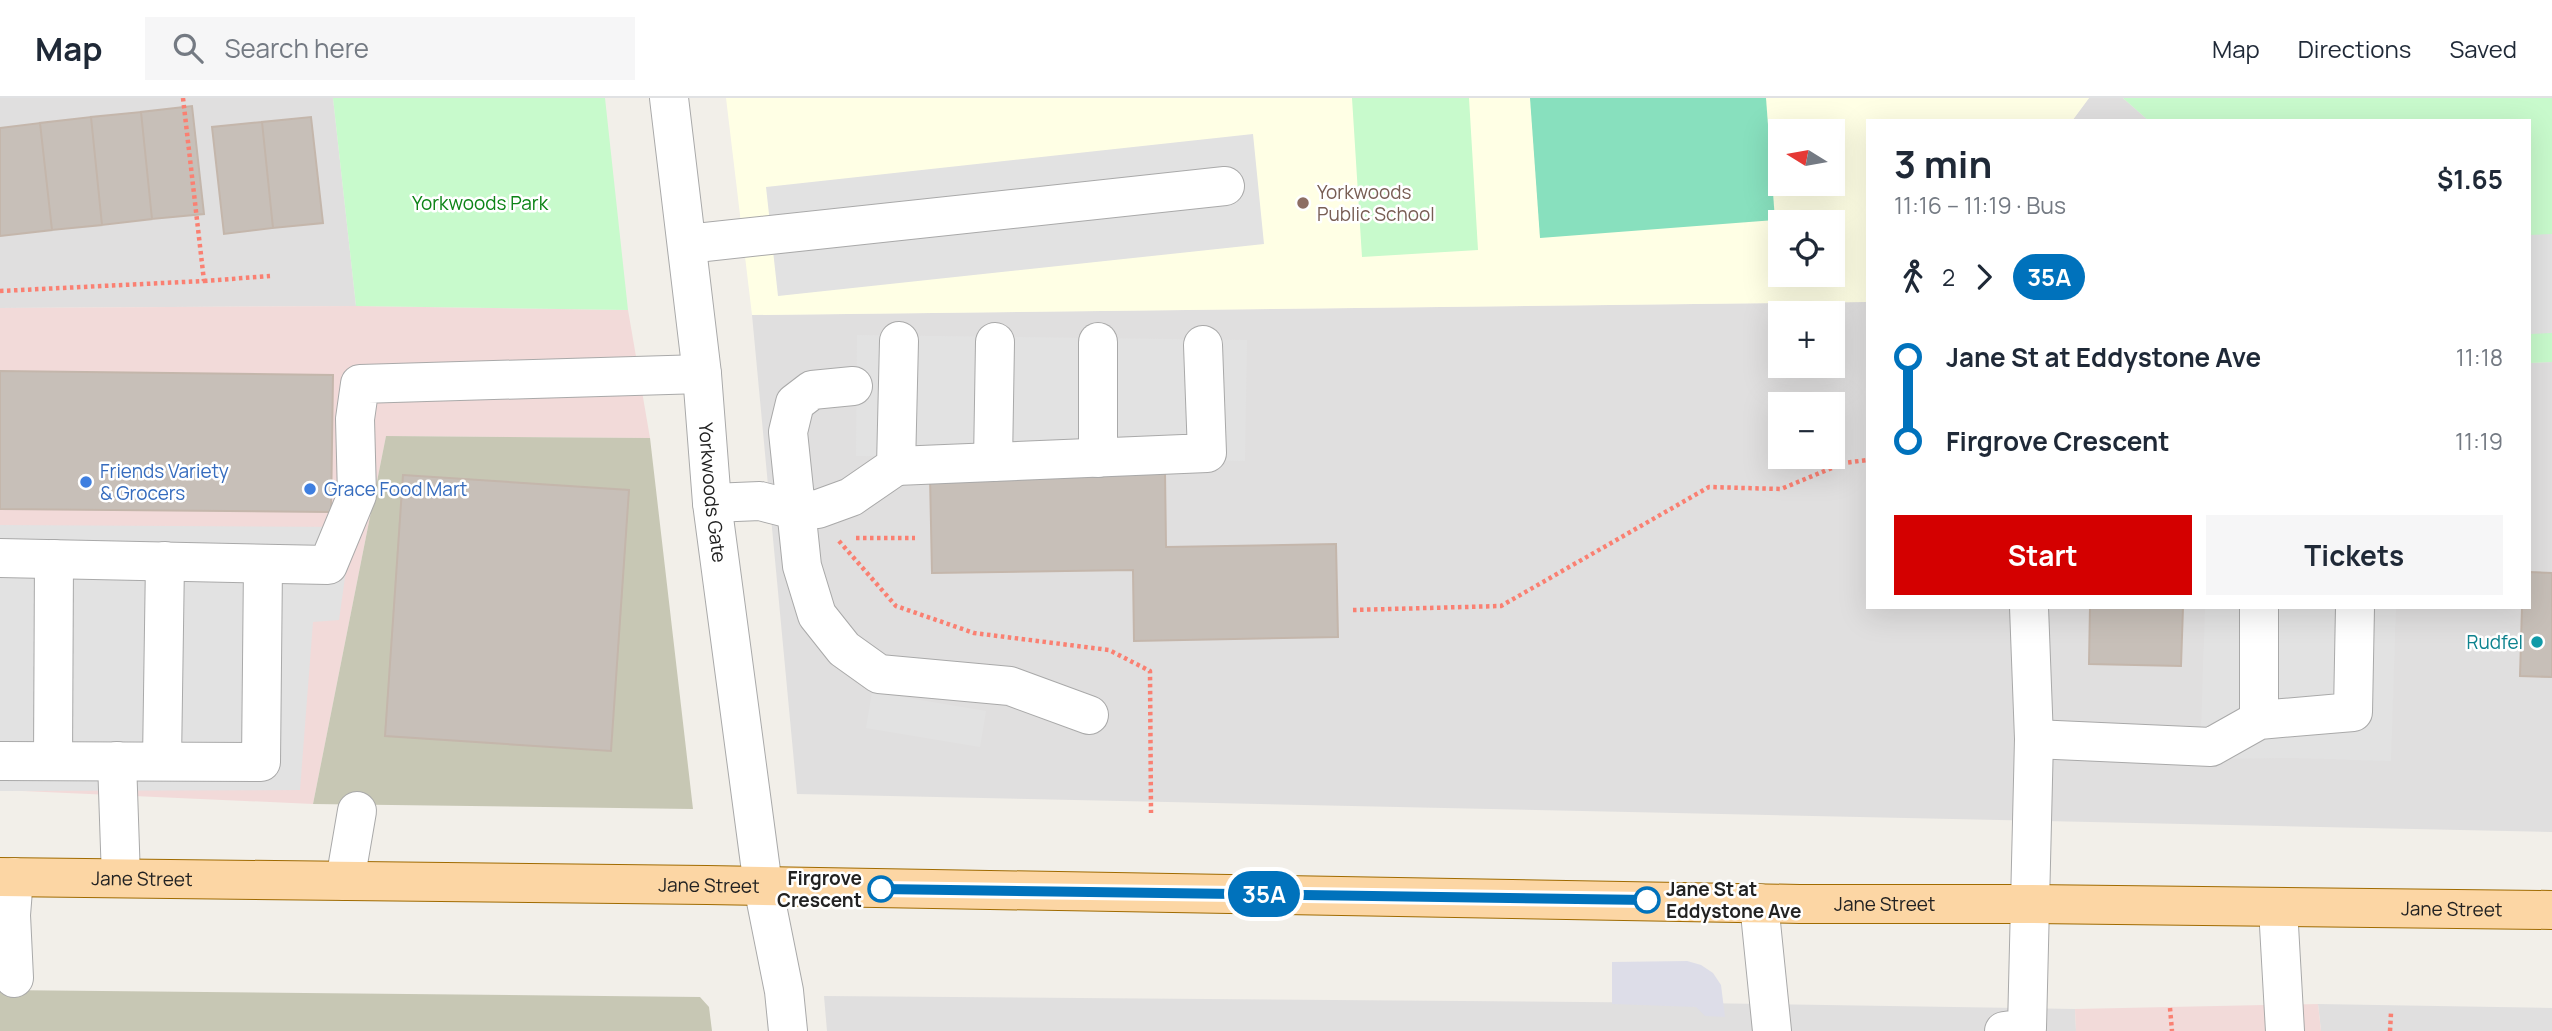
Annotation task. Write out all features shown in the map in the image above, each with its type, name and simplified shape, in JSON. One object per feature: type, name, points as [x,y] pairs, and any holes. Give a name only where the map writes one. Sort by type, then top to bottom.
[{"type":"main road","name":"Jane Street","points":[[7,877],[764,886],[1759,903],[2552,910]]},
{"type":"street","name":"Yorkwoods Gate","points":[[669,98],[702,374],[712,503],[764,886]]},
{"type":"street","points":[[687,244],[1225,186]]},
{"type":"street","points":[[896,466],[899,341]]},
{"type":"street","points":[[993,462],[995,342]]},
{"type":"street","points":[[1098,342],[1098,458]]},
{"type":"street","points":[[712,503],[760,501],[795,510],[818,509],[851,497],[896,466],[1207,453],[1203,345]]},
{"type":"street","points":[[0,558],[328,565],[357,495],[355,419],[360,384],[702,374]]},
{"type":"street","points":[[852,386],[812,390],[795,403],[788,432],[802,566],[817,615],[844,649],[879,674],[1010,686],[1089,715]]},
{"type":"street","points":[[53,761],[54,559]]},
{"type":"street","points":[[162,761],[164,561]]},
{"type":"street","points":[[0,761],[261,762],[263,564]]},
{"type":"street","points":[[2004,1031],[2027,1028],[2034,739],[2029,609]]},
{"type":"street","points":[[2259,609],[2259,720]]},
{"type":"street","points":[[2034,739],[2211,747],[2259,720],[2353,712],[2355,609]]},
{"type":"street","points":[[117,761],[121,878]]},
{"type":"street","points":[[345,881],[357,811]]},
{"type":"street","points":[[7,877],[12,915],[14,978]]},
{"type":"street","points":[[764,886],[785,991],[788,1031]]},
{"type":"street","points":[[1759,903],[1772,1031]]},
{"type":"street","points":[[2278,908],[2285,1031]]},
{"type":"path","points":[[183,98],[204,281]]},
{"type":"path","points":[[0,291],[270,276]]},
{"type":"path","points":[[1353,610],[1501,606],[1709,487],[1781,489],[1844,463],[1866,460]]},
{"type":"path","points":[[915,538],[837,538],[896,606],[974,633],[1109,650],[1150,671],[1150,813]]},
{"type":"path","points":[[2169,1008],[2172,1031]]},
{"type":"path","points":[[2390,1031],[2391,1013]]},
{"type":"shaded area","points":[[0,98],[333,98],[356,306],[0,308]]},
{"type":"shaded area","name":"Yorkwoods Public School","points":[[726,98],[2089,98],[2073,119],[1866,119],[1866,302],[1768,301],[1768,303],[752,315]]},
{"type":"shaded area","points":[[2089,98],[2123,98],[2147,119],[2073,119]]},
{"type":"shaded area","points":[[1253,134],[1264,244],[778,296],[766,187]]},
{"type":"shaded area","points":[[2552,234],[2552,333],[2531,334],[2531,235]]},
{"type":"shaded area","points":[[1845,302],[1866,302],[1866,609],[2531,609],[2531,363],[2552,362],[2552,832],[797,794],[752,315],[1768,303],[1768,378],[1845,378]]},
{"type":"shaded area","points":[[356,306],[628,310],[650,438],[386,436],[313,804],[0,790],[0,308]]},
{"type":"shaded area","points":[[857,335],[1247,340],[1245,461],[856,456]]},
{"type":"shaded area","points":[[386,436],[650,438],[693,809],[313,804]]},
{"type":"shaded area","points":[[0,525],[352,527],[339,620],[313,622],[300,790],[0,791]]},
{"type":"shaded area","points":[[2205,609],[2396,609],[2391,761],[2200,759]]},
{"type":"shaded area","points":[[872,692],[986,711],[980,747],[866,728]]},
{"type":"shaded area","points":[[1687,961],[1701,965],[1713,973],[1721,985],[1725,1017],[1705,1016],[1696,1007],[1612,1004],[1612,962]]},
{"type":"shaded area","points":[[0,990],[700,997],[709,1007],[712,1031],[0,1031]]},
{"type":"shaded area","points":[[824,996],[2075,1009],[2076,1031],[827,1031]]},
{"type":"shaded area","points":[[2318,1004],[2552,1008],[2552,1031],[2321,1031]]},
{"type":"shaded area","points":[[2318,1004],[2321,1031],[2076,1031],[2075,1009]]},
{"type":"green space","name":"Yorkwoods Park","points":[[333,98],[605,98],[628,310],[356,306]]},
{"type":"green space","points":[[1352,98],[1469,98],[1478,250],[1362,257]]},
{"type":"green space","points":[[1530,98],[1766,98],[1768,196],[1773,196],[1774,210],[1768,210],[1768,221],[1540,238]]},
{"type":"green space","points":[[2123,98],[2552,98],[2552,362],[2531,363],[2531,119],[2147,119]]},
{"type":"building","points":[[192,106],[204,214],[152,219],[141,112]]},
{"type":"building","points":[[141,112],[152,219],[102,225],[91,117]]},
{"type":"building","points":[[91,117],[102,225],[52,230],[40,123]]},
{"type":"building","points":[[311,117],[323,223],[273,228],[262,122]]},
{"type":"building","points":[[262,122],[273,228],[224,234],[212,127]]},
{"type":"building","points":[[40,123],[52,230],[0,236],[0,128]]},
{"type":"building","points":[[0,371],[333,375],[331,512],[0,509]]},
{"type":"building","points":[[1165,472],[1166,547],[1336,544],[1338,637],[1134,641],[1133,570],[932,573],[930,476]]},
{"type":"building","points":[[403,475],[629,490],[611,751],[385,736]]},
{"type":"building","name":"Rudfel","points":[[2531,572],[2552,573],[2552,677],[2520,676],[2522,609],[2531,609]]},
{"type":"building","points":[[2090,609],[2183,609],[2181,666],[2089,664]]},
{"type":"bus line","name":"35A","points":[[881,889],[1647,900]]},
{"type":"place","name":"Yorkwoods Public School","points":[[1303,203]]},
{"type":"place","name":"Friends Variety & Grocers","points":[[86,482]]},
{"type":"place","name":"Grace Food Mart","points":[[310,489]]},
{"type":"place","name":"Rudfel","points":[[2537,642]]},
{"type":"place","name":"Firgrove Crescent","points":[[881,889]]},
{"type":"place","name":"Jane St at Eddystone Ave","points":[[1647,900]]}]
